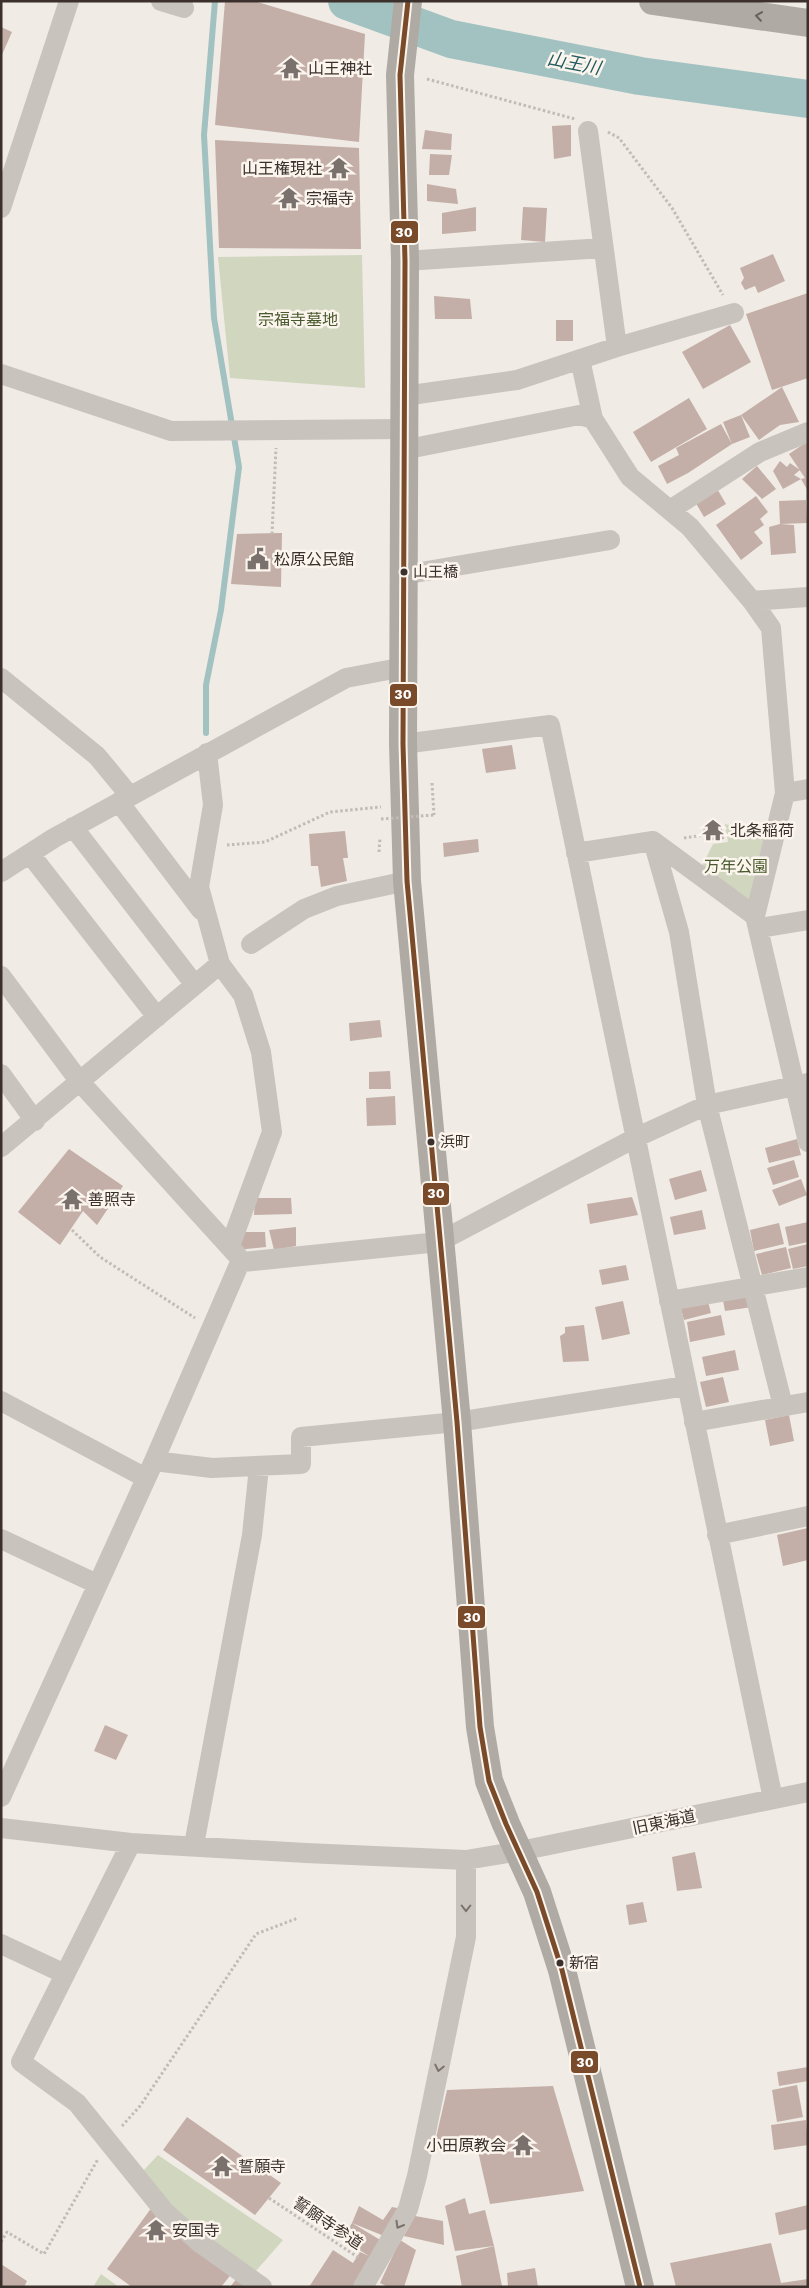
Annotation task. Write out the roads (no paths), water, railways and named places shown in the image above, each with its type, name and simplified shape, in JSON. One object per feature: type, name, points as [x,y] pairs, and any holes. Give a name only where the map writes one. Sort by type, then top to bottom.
[{"type":"highway","points":[[408,1],[400,75],[404,261],[403,744],[407,880],[457,1422],[480,1727],[489,1781],[537,1892],[562,1970],[640,2287]]},
{"type":"highway","points":[[653,1],[808,23]]},
{"type":"street","points":[[1,208],[69,1]]},
{"type":"street","points":[[161,1],[184,8]]},
{"type":"street","points":[[588,131],[617,347]]},
{"type":"street","points":[[404,261],[603,248]]},
{"type":"street","points":[[404,396],[517,380],[617,347],[734,313]]},
{"type":"street","points":[[580,359],[593,419],[630,477],[690,527],[752,601],[771,628],[786,793],[757,922],[801,1084],[808,1142]]},
{"type":"street","points":[[1,374],[171,431],[268,430],[403,440],[579,415],[593,419]]},
{"type":"street","points":[[670,510],[760,452],[808,432]]},
{"type":"street","points":[[403,575],[610,540]]},
{"type":"street","points":[[752,601],[808,598]]},
{"type":"street","points":[[1,872],[73,827],[346,678],[404,667]]},
{"type":"street","points":[[4,686],[97,756],[208,918]]},
{"type":"street","points":[[403,744],[550,725],[717,1535],[774,1799]]},
{"type":"street","points":[[208,753],[213,805],[199,886],[220,964],[243,995],[261,1052],[272,1132],[230,1246]]},
{"type":"street","points":[[786,793],[808,789]]},
{"type":"street","points":[[73,827],[195,985]]},
{"type":"street","points":[[576,853],[654,841],[757,922],[808,920]]},
{"type":"street","points":[[654,841],[680,932],[707,1106],[783,1406]]},
{"type":"street","points":[[30,854],[157,1017]]},
{"type":"street","points":[[251,944],[304,909],[337,896],[407,880]]},
{"type":"street","points":[[1,1148],[220,964]]},
{"type":"street","points":[[1,976],[80,1082],[243,1262]]},
{"type":"street","points":[[1,1074],[35,1121]]},
{"type":"street","points":[[1,1797],[96,1584],[150,1469],[238,1267],[243,1262],[439,1242],[635,1138],[707,1106],[801,1084]]},
{"type":"street","points":[[669,1301],[808,1277]]},
{"type":"street","points":[[1,1401],[150,1469],[259,1467],[301,1464],[301,1437],[457,1422],[686,1386]]},
{"type":"street","points":[[694,1422],[808,1402]]},
{"type":"street","points":[[194,1845],[252,1535],[259,1467]]},
{"type":"street","points":[[717,1535],[808,1516]]},
{"type":"street","points":[[1,1539],[96,1584]]},
{"type":"street","name":"旧東海道","points":[[1,1828],[131,1843],[466,1860],[520,1851],[808,1792]]},
{"type":"street","points":[[131,1843],[21,2062],[77,2103],[166,2212],[199,2242],[262,2287]]},
{"type":"street","points":[[363,2287],[408,2209],[417,2176],[466,1937],[466,1860]]},
{"type":"street","points":[[1,1944],[65,1974]]},
{"type":"waterway","points":[[206,733],[206,685],[221,610],[239,467],[214,318],[204,135],[215,1]]},
{"type":"waterway","name":"山王川","points":[[347,1],[451,39],[640,76],[808,99]]},
{"type":"place","name":"山王神社","points":[[291,68]]},
{"type":"place","name":"山王権現社","points":[[339,168]]},
{"type":"place","name":"宗福寺","points":[[289,198]]},
{"type":"place","name":"松原公民館","points":[[258,559]]},
{"type":"place","name":"山王橋","points":[[404,572]]},
{"type":"place","name":"北条稲荷","points":[[713,830]]},
{"type":"place","name":"浜町","points":[[431,1142]]},
{"type":"place","name":"善照寺","points":[[72,1199]]},
{"type":"place","name":"新宿","points":[[560,1963]]},
{"type":"place","name":"小田原教会","points":[[523,2145]]},
{"type":"place","name":"誓願寺","points":[[222,2166]]},
{"type":"place","name":"安国寺","points":[[156,2230]]},
{"type":"park label","name":"宗福寺墓地","points":[[298,319]]},
{"type":"park label","name":"万年公園","points":[[736,866]]}]
